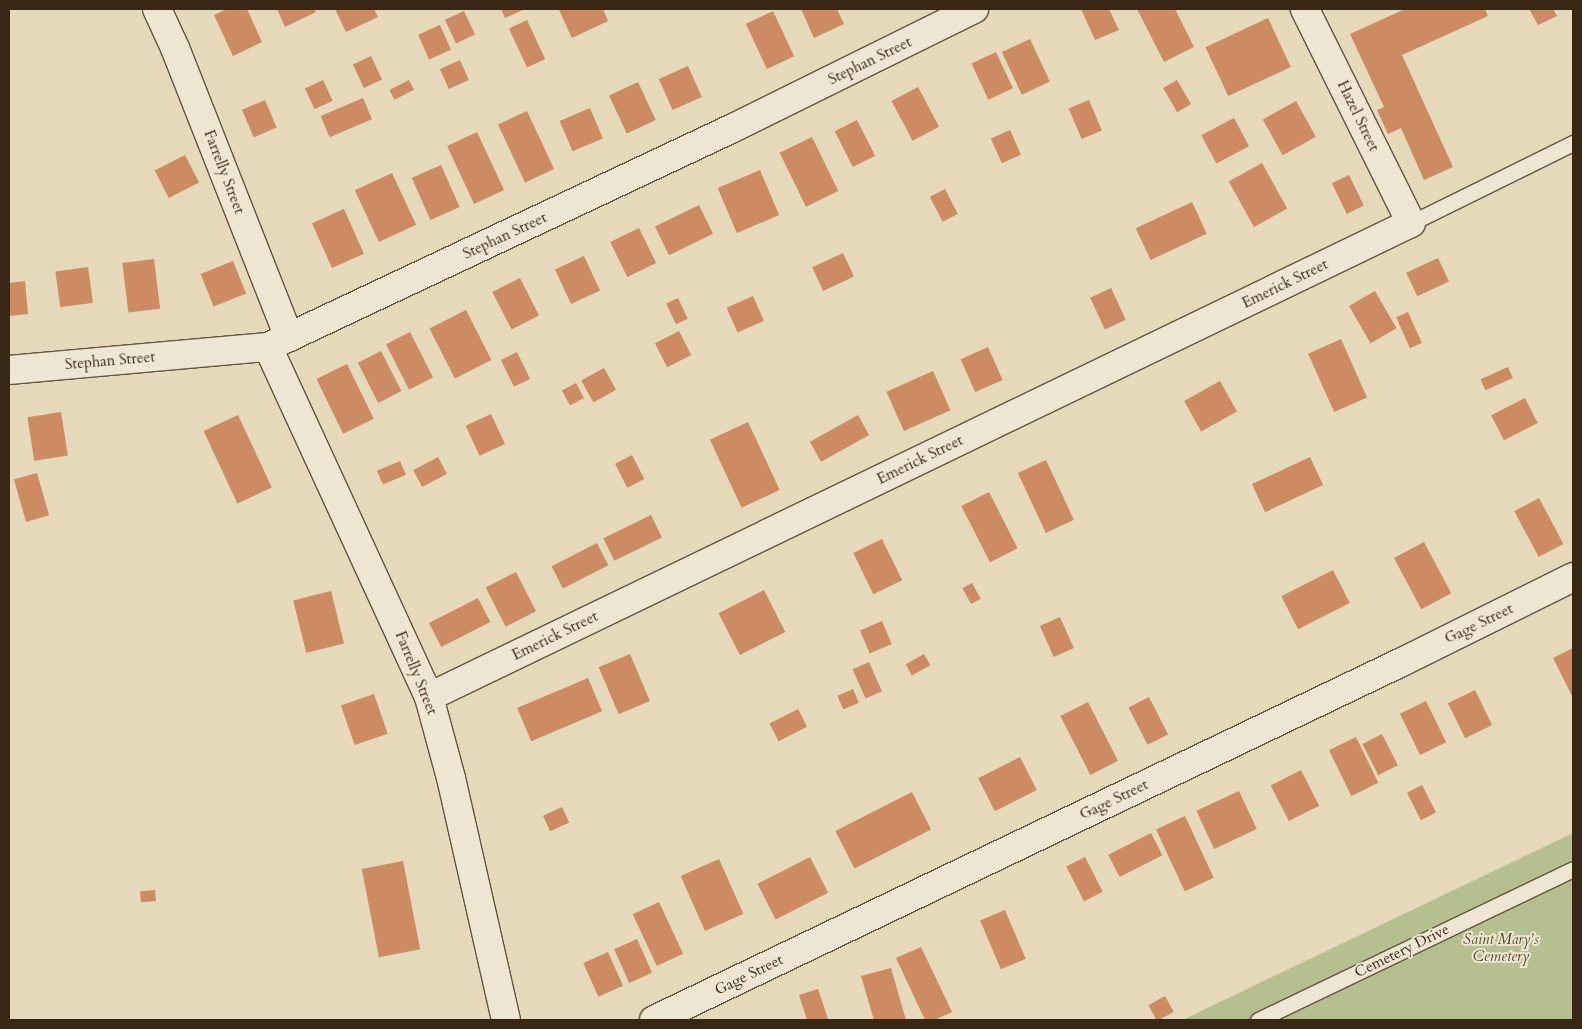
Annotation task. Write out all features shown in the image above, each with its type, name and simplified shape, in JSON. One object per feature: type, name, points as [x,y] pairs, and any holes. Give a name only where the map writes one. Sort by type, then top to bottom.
[{"type":"street","name":"Farrelly Street","points":[[157,9],[175,48],[278,342],[429,697],[451,778],[506,1020]]},
{"type":"street","name":"Stephan Street","points":[[9,370],[278,342],[734,128],[974,9]]},
{"type":"street","name":"Hazel Street","points":[[1305,9],[1411,223]]},
{"type":"street","name":"Emerick Street","points":[[429,697],[1411,223]]},
{"type":"street","name":"Gage Street","points":[[654,1020],[1402,662],[1573,577]]},
{"type":"lane","points":[[1411,223],[1573,143]]},
{"type":"lane","name":"Cemetery Drive","points":[[1258,1020],[1573,869]]},
{"type":"green space","name":"Saint Mary's Cemetery","points":[[1573,833],[1573,1020],[1183,1020],[1199,1012]]},
{"type":"building","points":[[227,9],[247,9],[262,42],[233,56],[214,15]]},
{"type":"building","points":[[277,9],[314,9],[316,12],[285,27]]},
{"type":"building","points":[[335,9],[374,9],[378,17],[346,32]]},
{"type":"building","points":[[501,9],[525,9],[505,18]]},
{"type":"building","points":[[603,9],[608,21],[572,38],[559,10]]},
{"type":"building","points":[[801,9],[837,9],[844,24],[814,38]]},
{"type":"building","points":[[1081,9],[1109,9],[1119,30],[1095,40]]},
{"type":"building","points":[[1137,9],[1175,9],[1194,47],[1164,62]]},
{"type":"building","points":[[1405,9],[1485,9],[1488,16],[1402,55],[1453,167],[1424,180],[1401,128],[1388,134],[1377,110],[1384,107],[1350,34]]},
{"type":"building","points":[[1529,9],[1553,9],[1557,16],[1538,25]]},
{"type":"building","points":[[464,11],[475,35],[456,43],[445,20]]},
{"type":"building","points":[[773,11],[794,56],[767,69],[746,24]]},
{"type":"building","points":[[1268,18],[1291,67],[1228,96],[1205,47]]},
{"type":"building","points":[[527,20],[545,59],[527,67],[509,28]]},
{"type":"building","points":[[440,25],[451,50],[429,59],[418,35]]},
{"type":"building","points":[[1030,39],[1050,82],[1022,95],[1002,52]]},
{"type":"building","points":[[996,52],[1013,88],[988,100],[972,63]]},
{"type":"building","points":[[371,56],[382,80],[364,88],[353,64]]},
{"type":"building","points":[[460,60],[469,80],[449,89],[440,69]]},
{"type":"building","points":[[688,66],[702,97],[673,110],[659,79]]},
{"type":"building","points":[[323,80],[333,101],[315,109],[305,88]]},
{"type":"building","points":[[409,80],[414,90],[394,100],[389,90]]},
{"type":"building","points":[[1177,80],[1191,104],[1177,112],[1163,88]]},
{"type":"building","points":[[638,82],[656,120],[627,134],[609,96]]},
{"type":"building","points":[[918,87],[939,127],[913,141],[892,101]]},
{"type":"building","points":[[363,98],[372,119],[330,137],[321,116]]},
{"type":"building","points":[[265,100],[277,128],[254,137],[242,110]]},
{"type":"building","points":[[1089,100],[1102,130],[1082,139],[1069,109]]},
{"type":"building","points":[[1296,101],[1316,137],[1283,155],[1263,119]]},
{"type":"building","points":[[590,108],[603,138],[573,151],[560,121]]},
{"type":"building","points":[[527,111],[554,169],[525,183],[498,125]]},
{"type":"building","points":[[1234,118],[1249,146],[1216,164],[1201,135]]},
{"type":"building","points":[[857,120],[875,156],[853,167],[835,131]]},
{"type":"building","points":[[1010,130],[1021,155],[1002,163],[991,139]]},
{"type":"building","points":[[477,132],[504,190],[474,204],[447,146]]},
{"type":"building","points":[[812,137],[838,191],[806,207],[780,153]]},
{"type":"building","points":[[185,155],[199,183],[169,198],[155,170]]},
{"type":"building","points":[[1262,163],[1287,208],[1254,227],[1229,181]]},
{"type":"building","points":[[441,165],[460,207],[430,220],[412,178]]},
{"type":"building","points":[[760,170],[779,215],[737,233],[718,188]]},
{"type":"building","points":[[392,173],[416,225],[379,242],[355,190]]},
{"type":"building","points":[[1349,175],[1364,206],[1347,214],[1332,183]]},
{"type":"building","points":[[945,189],[958,214],[943,222],[930,197]]},
{"type":"building","points":[[1192,202],[1207,234],[1151,260],[1136,228]]},
{"type":"building","points":[[699,205],[713,234],[669,255],[655,226]]},
{"type":"building","points":[[344,209],[364,254],[332,268],[312,223]]},
{"type":"building","points":[[639,228],[656,263],[627,277],[610,242]]},
{"type":"building","points":[[843,253],[854,277],[823,291],[812,267]]},
{"type":"building","points":[[584,256],[600,290],[571,304],[555,270]]},
{"type":"building","points":[[1438,258],[1449,282],[1417,296],[1406,273]]},
{"type":"building","points":[[154,259],[160,309],[128,313],[122,263]]},
{"type":"building","points":[[233,261],[246,293],[214,307],[201,274]]},
{"type":"building","points":[[88,267],[93,303],[60,307],[55,272]]},
{"type":"building","points":[[520,278],[539,315],[511,329],[492,292]]},
{"type":"building","points":[[25,281],[28,314],[9,316],[9,283]]},
{"type":"building","points":[[1111,288],[1126,320],[1105,329],[1090,298]]},
{"type":"building","points":[[1375,291],[1396,328],[1371,343],[1349,306]]},
{"type":"building","points":[[753,296],[764,321],[737,332],[727,308]]},
{"type":"building","points":[[678,298],[688,319],[676,324],[666,303]]},
{"type":"building","points":[[466,310],[491,360],[455,379],[429,329]]},
{"type":"building","points":[[1408,312],[1422,343],[1410,348],[1396,317]]},
{"type":"building","points":[[679,331],[691,355],[667,367],[655,343]]},
{"type":"building","points":[[410,332],[433,377],[409,390],[386,344]]},
{"type":"building","points":[[1341,339],[1367,397],[1334,412],[1308,354]]},
{"type":"building","points":[[988,347],[1003,380],[975,392],[961,359]]},
{"type":"building","points":[[381,351],[401,391],[378,403],[358,363]]},
{"type":"building","points":[[517,352],[530,379],[514,387],[501,360]]},
{"type":"building","points":[[347,364],[374,419],[343,434],[316,379]]},
{"type":"building","points":[[1508,367],[1513,378],[1485,390],[1481,379]]},
{"type":"building","points":[[604,368],[616,390],[593,402],[581,381]]},
{"type":"building","points":[[933,371],[950,410],[904,431],[886,392]]},
{"type":"building","points":[[1220,381],[1237,412],[1201,431],[1184,401]]},
{"type":"building","points":[[576,383],[584,398],[570,406],[562,391]]},
{"type":"building","points":[[1525,398],[1538,423],[1504,440],[1491,415]]},
{"type":"building","points":[[61,412],[68,455],[34,461],[27,417]]},
{"type":"building","points":[[491,414],[505,444],[480,456],[466,426]]},
{"type":"building","points":[[238,415],[272,488],[237,504],[204,431]]},
{"type":"building","points":[[858,415],[869,435],[821,462],[810,442]]},
{"type":"building","points":[[748,422],[780,490],[742,508],[710,440]]},
{"type":"building","points":[[632,455],[644,479],[627,488],[615,464]]},
{"type":"building","points":[[438,457],[447,474],[422,487],[413,470]]},
{"type":"building","points":[[1310,457],[1323,485],[1265,512],[1252,484]]},
{"type":"building","points":[[1046,460],[1074,520],[1046,533],[1018,473]]},
{"type":"building","points":[[400,461],[406,475],[383,485],[377,471]]},
{"type":"building","points":[[37,473],[49,515],[26,522],[14,480]]},
{"type":"building","points":[[989,492],[1018,548],[990,562],[961,506]]},
{"type":"building","points":[[1539,498],[1563,544],[1539,557],[1514,511]]},
{"type":"building","points":[[651,515],[662,537],[614,561],[603,538]]},
{"type":"building","points":[[882,539],[902,580],[873,594],[853,553]]},
{"type":"building","points":[[1424,542],[1451,593],[1421,609],[1394,558]]},
{"type":"building","points":[[597,543],[608,565],[563,588],[552,566]]},
{"type":"building","points":[[1333,570],[1350,603],[1298,629],[1281,596]]},
{"type":"building","points":[[516,572],[536,611],[506,627],[486,587]]},
{"type":"building","points":[[972,583],[981,599],[971,604],[962,588]]},
{"type":"building","points":[[764,590],[785,632],[740,655],[719,613]]},
{"type":"building","points":[[331,591],[344,643],[306,653],[293,600]]},
{"type":"building","points":[[478,598],[490,622],[441,647],[429,623]]},
{"type":"building","points":[[1060,617],[1074,648],[1054,657],[1040,626]]},
{"type":"building","points":[[882,621],[892,644],[870,653],[860,630]]},
{"type":"building","points":[[1573,648],[1573,695],[1572,696],[1553,658]]},
{"type":"building","points":[[630,654],[650,701],[619,714],[599,667]]},
{"type":"building","points":[[924,654],[930,665],[912,676],[906,664]]},
{"type":"building","points":[[869,662],[882,691],[866,699],[853,669]]},
{"type":"building","points":[[588,678],[602,711],[531,741],[517,708]]},
{"type":"building","points":[[853,689],[859,703],[843,709],[837,696]]},
{"type":"building","points":[[1475,690],[1492,725],[1465,738],[1448,703]]},
{"type":"building","points":[[374,694],[388,734],[355,745],[341,705]]},
{"type":"building","points":[[1149,697],[1168,734],[1148,745],[1129,707]]},
{"type":"building","points":[[1426,701],[1446,742],[1420,755],[1400,714]]},
{"type":"building","points":[[1088,702],[1118,761],[1090,775],[1060,716]]},
{"type":"building","points":[[798,709],[807,727],[779,741],[769,724]]},
{"type":"building","points":[[1382,734],[1398,765],[1378,775],[1362,744]]},
{"type":"building","points":[[1356,737],[1378,783],[1351,796],[1329,750]]},
{"type":"building","points":[[1020,757],[1037,790],[995,811],[978,778]]},
{"type":"building","points":[[1301,770],[1319,806],[1289,821],[1271,785]]},
{"type":"building","points":[[1422,785],[1436,813],[1421,820],[1407,793]]},
{"type":"building","points":[[1239,791],[1257,829],[1214,849],[1196,811]]},
{"type":"building","points":[[912,792],[931,829],[854,868],[835,831]]},
{"type":"building","points":[[562,807],[569,822],[550,831],[543,816]]},
{"type":"building","points":[[1185,816],[1214,878],[1185,891],[1156,830]]},
{"type":"building","points":[[1151,833],[1162,855],[1120,877],[1108,855]]},
{"type":"building","points":[[810,857],[828,893],[776,919],[757,884]]},
{"type":"building","points":[[1085,857],[1103,892],[1084,901],[1066,867]]},
{"type":"building","points":[[719,859],[743,914],[705,931],[681,876]]},
{"type":"building","points":[[403,861],[420,949],[379,957],[362,869]]},
{"type":"building","points":[[155,890],[156,901],[141,902],[140,891]]},
{"type":"building","points":[[659,902],[683,954],[657,966],[633,914]]},
{"type":"building","points":[[1005,910],[1026,959],[1001,969],[980,921]]},
{"type":"building","points":[[637,939],[652,973],[629,983],[614,949]]},
{"type":"building","points":[[921,947],[952,1012],[934,1020],[925,1020],[896,958]]},
{"type":"building","points":[[608,952],[623,986],[598,997],[583,963]]},
{"type":"building","points":[[891,968],[906,1020],[874,1020],[861,976]]},
{"type":"building","points":[[818,989],[828,1019],[807,1020],[799,995]]},
{"type":"building","points":[[1165,996],[1174,1012],[1157,1020],[1148,1005]]}]
